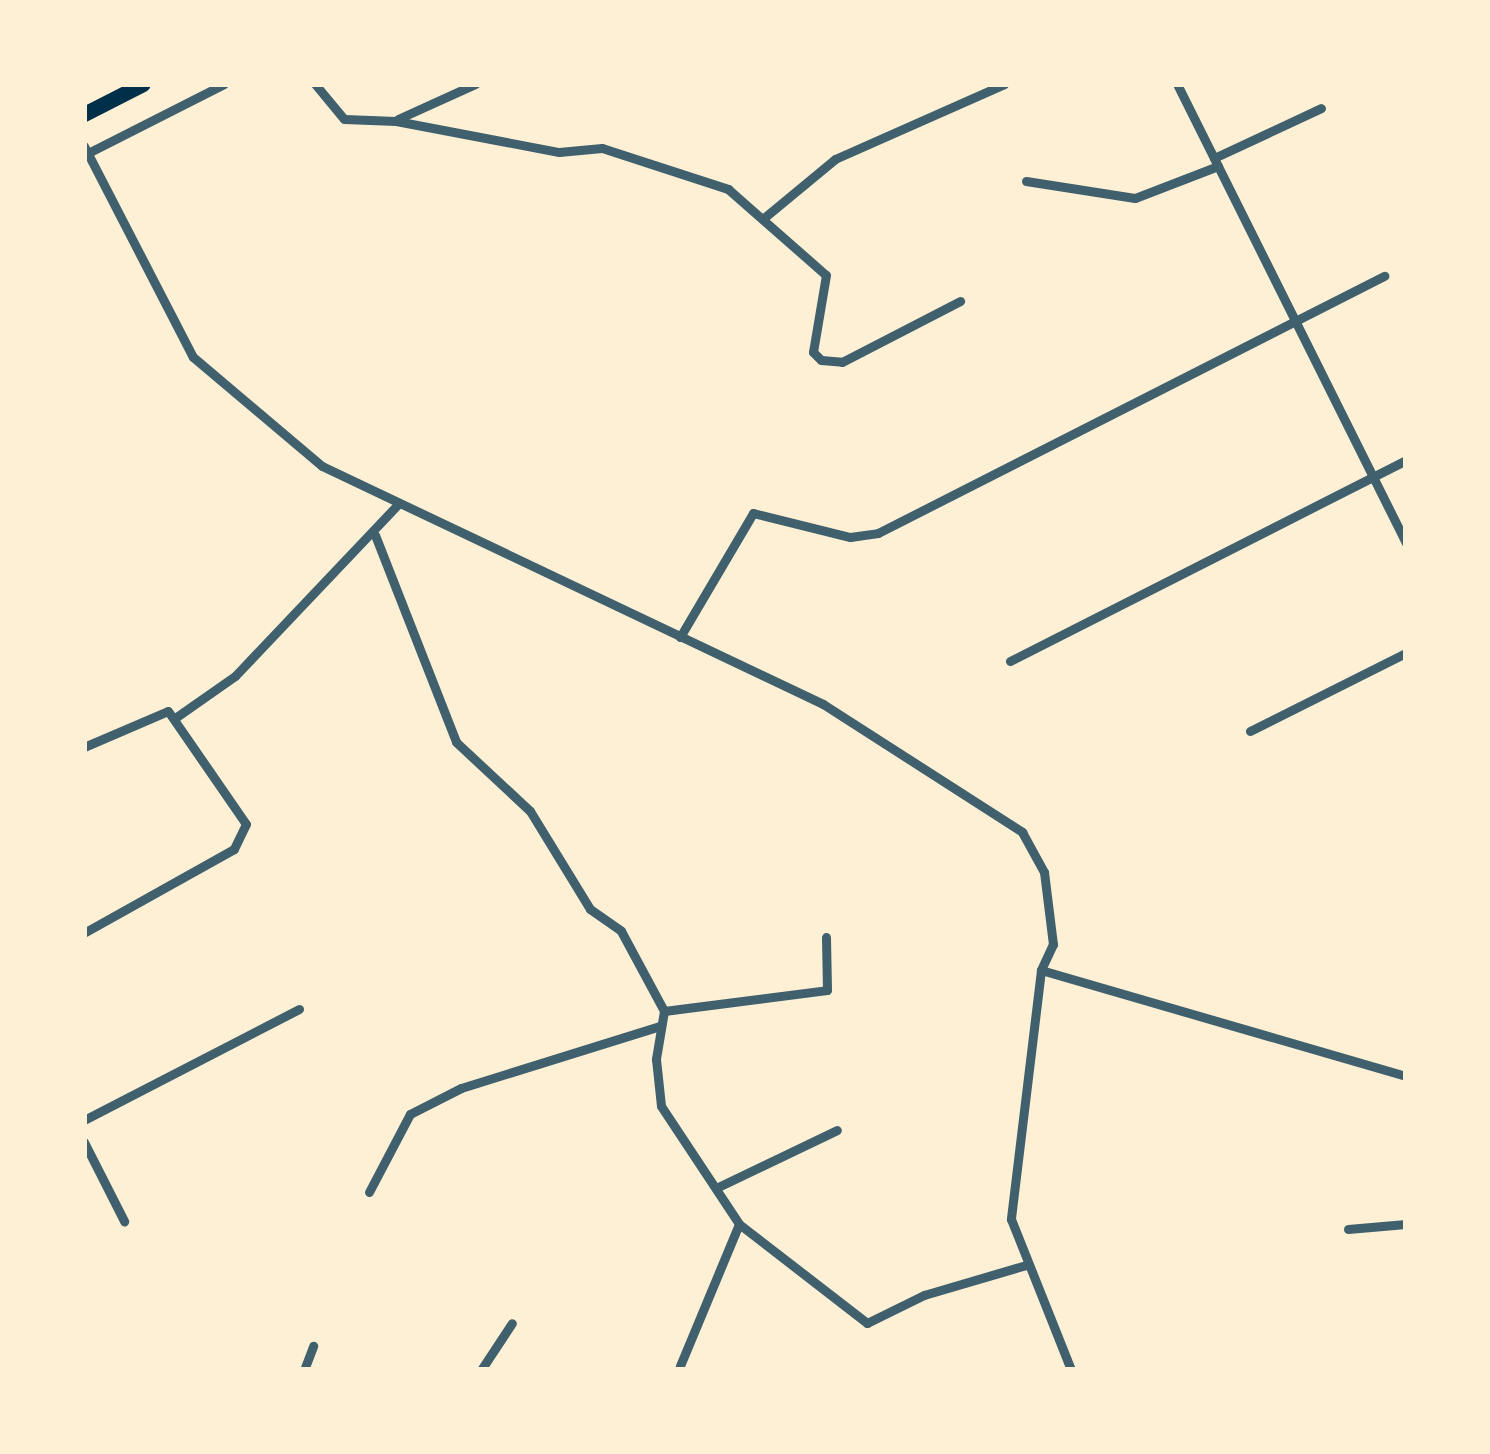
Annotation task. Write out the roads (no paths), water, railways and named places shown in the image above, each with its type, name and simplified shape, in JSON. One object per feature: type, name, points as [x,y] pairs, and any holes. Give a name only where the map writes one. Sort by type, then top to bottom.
[{"type":"main road","points":[[84,114],[143,84]]},
{"type":"street","points":[[224,84],[85,151],[193,357],[322,466],[862,725],[1022,832],[1050,904],[1053,944],[1041,970],[1011,1219],[1071,1370]]},
{"type":"street","points":[[315,84],[344,119],[396,121],[560,152],[602,148],[728,189],[826,275],[813,352],[821,360],[842,362],[960,301]]},
{"type":"street","points":[[396,121],[475,84]]},
{"type":"street","points":[[765,217],[835,159],[1004,84]]},
{"type":"street","points":[[1177,84],[1406,543]]},
{"type":"street","points":[[1026,182],[1135,198],[1321,108]]},
{"type":"street","points":[[680,637],[753,513],[850,537],[878,533],[1295,317],[1384,276]]},
{"type":"street","points":[[1010,661],[1406,460]]},
{"type":"street","points":[[175,718],[235,676],[375,535],[398,504]]},
{"type":"street","points":[[375,535],[456,742],[530,812],[590,909],[622,931],[664,1011],[661,1106],[739,1224],[868,1323],[924,1295],[1026,1265]]},
{"type":"street","points":[[1250,731],[1406,653]]},
{"type":"street","points":[[84,747],[160,710],[175,718],[237,803],[246,835],[84,933]]},
{"type":"street","points":[[664,1011],[827,990],[826,938]]},
{"type":"street","points":[[1041,970],[1406,1076]]},
{"type":"street","points":[[84,1120],[299,1009]]},
{"type":"street","points":[[369,1192],[410,1114],[461,1088],[660,1026]]},
{"type":"street","points":[[716,1188],[837,1130]]},
{"type":"street","points":[[84,1142],[124,1221]]},
{"type":"street","points":[[680,1366],[739,1224]]},
{"type":"street","points":[[1348,1229],[1406,1224]]},
{"type":"street","points":[[481,1370],[512,1323]]},
{"type":"street","points":[[304,1370],[313,1346]]}]
